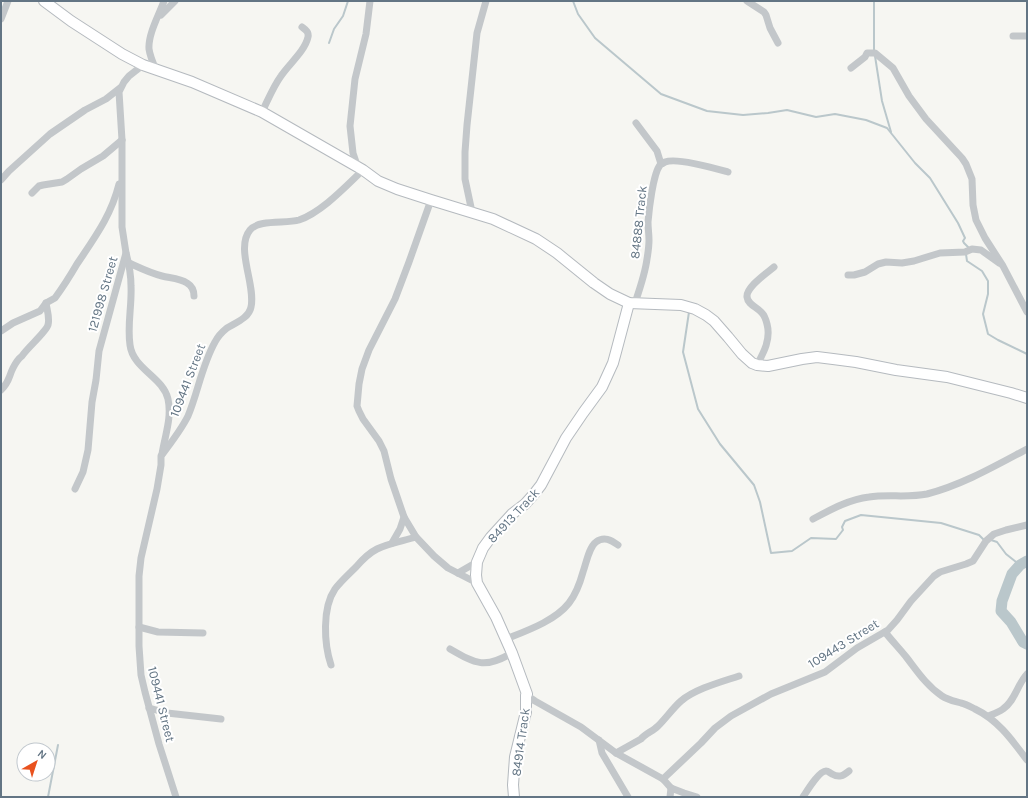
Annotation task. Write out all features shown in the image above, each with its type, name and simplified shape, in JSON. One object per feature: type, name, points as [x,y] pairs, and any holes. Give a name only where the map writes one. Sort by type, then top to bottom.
[{"type":"street","points":[[1,19],[8,1]]},
{"type":"street","points":[[44,1],[111,48],[143,65],[192,82],[262,112],[363,170]]},
{"type":"street","points":[[156,70],[149,48],[152,32],[164,1]]},
{"type":"street","points":[[158,18],[175,1]]},
{"type":"street","points":[[370,1],[366,34],[355,79],[350,126],[353,153],[357,165],[378,181],[500,222],[536,239],[557,253],[610,294],[632,303],[681,305],[695,309],[714,321],[742,354],[752,363],[757,365],[768,366],[817,357],[947,377],[1027,398]]},
{"type":"street","points":[[472,212],[465,179],[466,139],[477,33],[486,1]]},
{"type":"street","points":[[747,1],[764,12],[778,43]]},
{"type":"street","points":[[262,112],[281,75],[296,57],[308,38],[307,31],[302,27]]},
{"type":"street","points":[[1013,36],[1027,36]]},
{"type":"street","points":[[851,68],[865,57],[867,53],[875,53],[893,68],[909,96],[926,119],[962,158],[972,179],[973,205],[976,220],[985,238],[1003,266],[1027,312]]},
{"type":"street","points":[[1,180],[50,134],[85,110],[106,99],[120,88],[129,76],[143,65]]},
{"type":"street","name":"121998 Street","points":[[74,489],[86,463],[99,351],[126,253],[122,227],[122,140],[119,98],[120,88]]},
{"type":"street","points":[[636,123],[657,150],[661,164],[667,161],[676,161],[702,165],[728,172]]},
{"type":"street","points":[[32,193],[39,186],[62,182],[103,156],[122,140]]},
{"type":"street","name":"84888 Track","points":[[632,303],[644,274],[649,240],[648,223],[653,186],[661,164]]},
{"type":"street","name":"109441 Street","points":[[176,797],[165,765],[141,675],[139,576],[141,558],[157,489],[161,456],[172,442],[188,416],[202,373],[214,343],[222,332],[245,317],[251,307],[252,298],[247,268],[245,241],[251,228],[267,223],[293,222],[306,216],[340,192],[363,170]]},
{"type":"street","points":[[1,331],[13,323],[40,311],[46,303],[55,298],[98,233],[110,212],[116,199],[122,173]]},
{"type":"street","points":[[431,200],[395,298],[369,350],[362,369],[357,406],[363,419],[379,441],[384,451],[391,479],[404,516],[416,537],[448,568],[477,583]]},
{"type":"street","points":[[848,275],[865,272],[878,264],[886,262],[902,263],[940,254],[965,252],[972,249],[980,250],[1003,266]]},
{"type":"street","points":[[126,253],[129,264],[131,286],[129,330],[130,346],[136,360],[162,387],[168,398],[170,416],[161,456]]},
{"type":"street","points":[[129,264],[144,271],[182,280],[193,289],[194,296]]},
{"type":"street","points":[[757,365],[766,346],[769,334],[765,318],[762,313],[752,305],[747,297],[749,290],[753,285],[774,267]]},
{"type":"street","points":[[1,390],[8,382],[15,364],[46,330],[48,325],[48,315],[46,303]]},
{"type":"street","name":"84913 Track","points":[[526,691],[512,652],[496,617],[477,583],[477,562],[483,548],[491,537],[512,514],[534,494],[566,438],[602,387],[613,363],[632,303]]},
{"type":"street","points":[[813,519],[835,507],[869,496],[926,494],[955,485],[1027,449]]},
{"type":"street","points":[[392,544],[400,529],[404,516]]},
{"type":"street","name":"109443 Street","points":[[664,779],[715,728],[731,716],[771,694],[825,672],[857,648],[885,632],[892,626],[911,600],[934,576],[940,572],[973,561],[986,541],[994,534],[1027,525]]},
{"type":"street","points":[[331,665],[327,652],[326,619],[328,604],[332,594],[341,582],[368,555],[377,549],[416,537]]},
{"type":"street","points":[[506,639],[554,616],[569,603],[577,588],[589,554],[595,543],[608,538],[618,545]]},
{"type":"street","points":[[458,573],[477,562]]},
{"type":"street","points":[[139,627],[158,632],[203,633]]},
{"type":"street","points":[[885,632],[925,681],[941,696],[949,700],[963,703],[988,716],[1001,727],[1027,760]]},
{"type":"street","points":[[450,649],[477,663],[489,663],[499,660],[512,652]]},
{"type":"street","points":[[988,716],[997,713],[1007,706],[1011,701],[1017,687],[1027,674]]},
{"type":"street","points":[[616,752],[641,739],[643,736],[652,731],[682,700],[689,695],[739,676]]},
{"type":"street","points":[[526,691],[535,701],[581,727],[616,752],[664,779],[671,788],[697,797]]},
{"type":"street","name":"84914 Track","points":[[514,797],[515,757],[526,712],[526,691]]},
{"type":"street","points":[[149,708],[167,713],[221,719]]},
{"type":"street","points":[[599,740],[602,753],[628,797]]},
{"type":"street","points":[[803,797],[823,772],[826,771],[838,776],[844,775],[849,771]]},
{"type":"street","points":[[670,797],[671,788]]},
{"type":"waterway","points":[[329,43],[334,29],[343,16],[348,1]]},
{"type":"waterway","points":[[573,1],[578,14],[595,38],[661,94],[707,111],[743,115],[787,110],[816,117],[835,114],[866,120],[887,128],[915,163],[930,178],[958,223],[965,238],[963,241],[968,247]]},
{"type":"waterway","points":[[874,1],[874,51]]},
{"type":"waterway","points":[[875,56],[882,101],[891,132]]},
{"type":"waterway","points":[[966,254],[967,261],[982,271],[988,281],[988,294],[983,314],[988,334],[1027,354]]},
{"type":"waterway","points":[[689,312],[683,352],[698,409],[720,444],[754,485],[760,502],[771,553],[792,551],[811,538],[836,539],[843,530],[842,527],[845,521],[861,515],[941,523],[979,535],[983,539]]},
{"type":"waterway","points":[[991,540],[997,542],[1006,554],[1020,565]]},
{"type":"waterway","points":[[1027,561],[1020,565],[1012,574],[1002,601],[1001,611],[1011,622],[1023,642],[1027,644]]},
{"type":"waterway","points":[[48,797],[58,745]]}]
